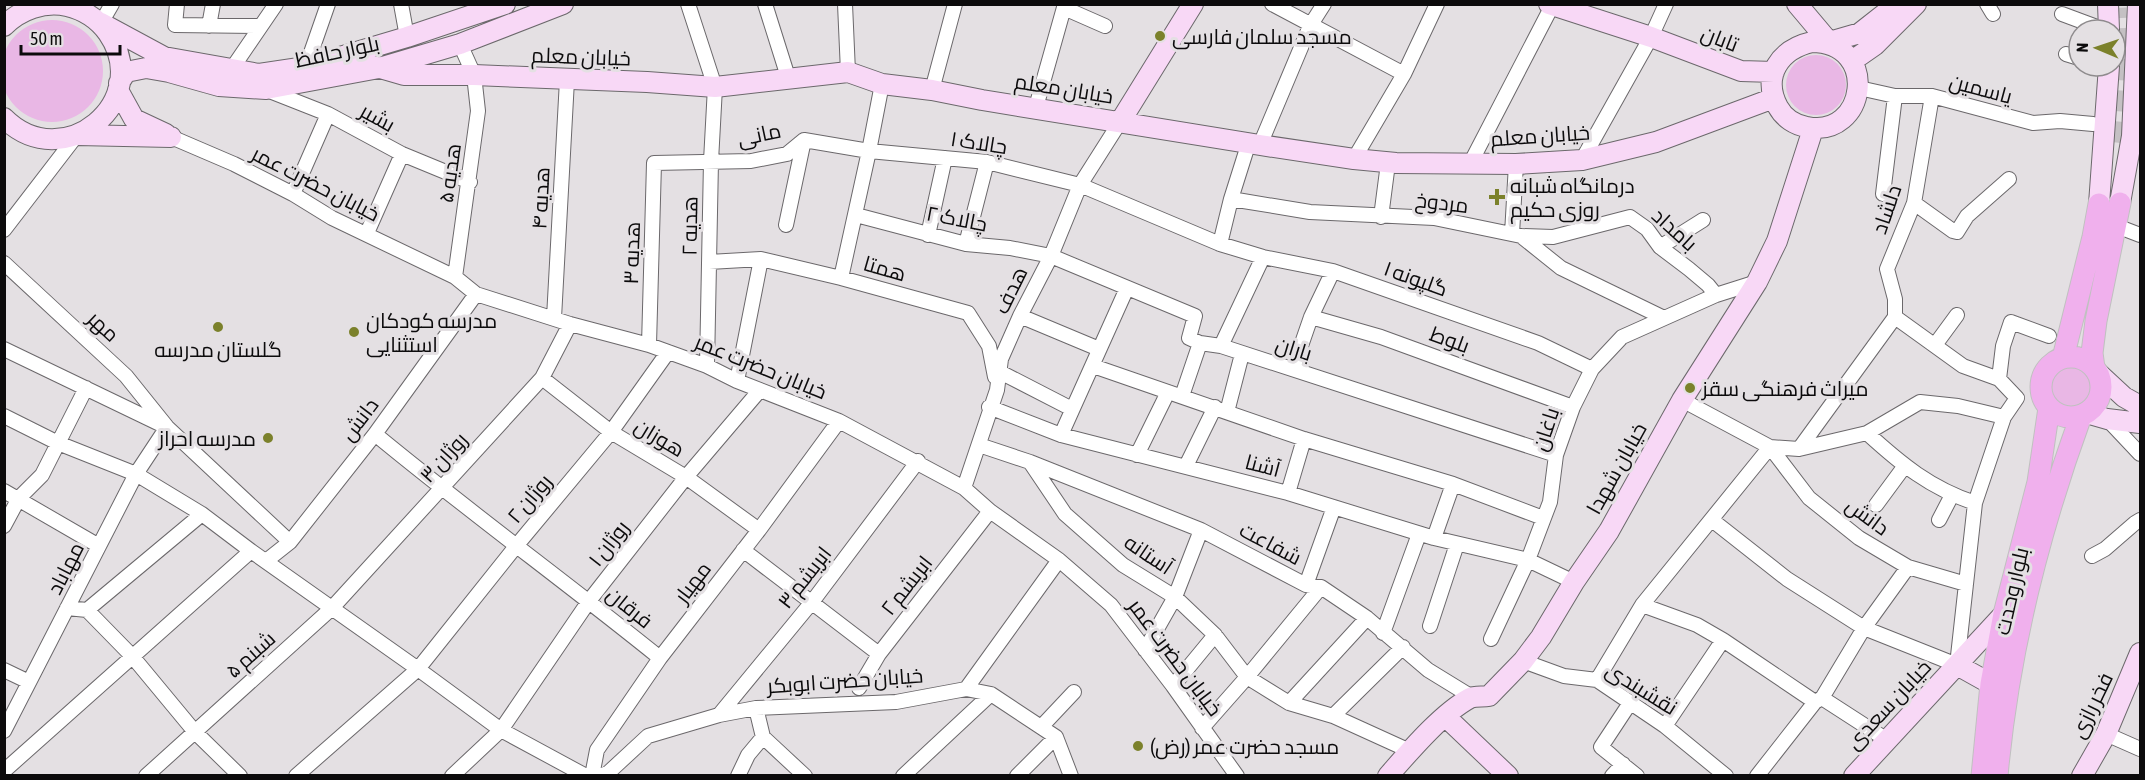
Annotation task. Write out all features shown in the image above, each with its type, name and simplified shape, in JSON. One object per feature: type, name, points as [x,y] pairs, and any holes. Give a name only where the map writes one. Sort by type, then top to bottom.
[{"type":"main road","name":"بلوار حافظ","points":[[13,13],[44,5],[68,6],[89,15],[164,57],[259,74],[306,67],[342,57],[407,37],[481,9],[505,4]]},
{"type":"main road","name":"بلوار حافظ","points":[[146,68],[219,86],[266,89],[379,68],[459,44],[563,4]]},
{"type":"main road","points":[[1120,122],[1193,4]]},
{"type":"main road","points":[[1797,4],[1829,42],[1852,61],[1857,74],[1856,101],[1849,113],[1839,122],[1813,129],[1800,126],[1779,110],[1772,85],[1779,61],[1788,51],[1800,45],[1829,42],[1860,33],[1897,4]]},
{"type":"main road","points":[[1852,61],[1875,45],[1916,4]]},
{"type":"main road","points":[[2084,415],[2093,407],[2101,390],[2092,353],[2096,321],[2132,136],[2138,4]]},
{"type":"main road","name":"تابان","points":[[1552,5],[1651,37],[1741,71],[1774,72]]},
{"type":"main road","points":[[4,26],[13,13]]},
{"type":"main road","points":[[101,23],[111,37],[118,55],[119,87],[134,118],[171,137]]},
{"type":"main road","name":"خیابان معلم","points":[[342,57],[404,75],[474,75],[715,87],[848,72],[882,84],[932,90],[1254,144],[1396,163],[1516,164],[1582,160],[1656,142],[1725,114],[1774,98]]},
{"type":"main road","points":[[77,135],[94,126],[104,116],[113,104],[126,72],[146,68]]},
{"type":"main road","points":[[134,118],[128,97],[135,76],[146,68]]},
{"type":"main road","points":[[2063,358],[2093,237],[2098,204],[2106,78]]},
{"type":"main road","points":[[4,118],[24,133]]},
{"type":"main road","points":[[4,128],[52,140],[77,135],[171,137]]},
{"type":"main road","name":"خیابان شهدا","points":[[1388,776],[1410,751],[1446,717],[1472,697],[1489,696],[1523,661],[1541,637],[1574,582],[1609,531],[1682,400],[1757,282],[1777,241],[1813,129]]},
{"type":"main road","points":[[2140,406],[2124,397],[2089,363],[2077,357],[2063,358],[2048,367],[2043,375],[2041,392],[2054,413],[2067,418],[2084,415],[2140,423]]},
{"type":"main road","name":"بلوار وحدت","points":[[1982,776],[1991,684],[2004,614],[2038,482],[2049,408]]},
{"type":"main road","name":"بلوار وحدت","points":[[1997,776],[2002,720],[2027,598],[2048,513],[2084,415]]},
{"type":"main road","name":"خیابان سعدی","points":[[1854,776],[2004,614]]},
{"type":"main road","name":"فخر رازی","points":[[2082,776],[2106,734],[2140,653]]},
{"type":"main road","points":[[1958,665],[1991,684]]},
{"type":"main road","points":[[1446,717],[1508,776]]},
{"type":"street","points":[[101,23],[112,4]]},
{"type":"street","points":[[177,4],[175,25],[260,26]]},
{"type":"street","points":[[209,26],[213,4]]},
{"type":"street","points":[[231,70],[276,4]]},
{"type":"street","points":[[401,4],[407,37]]},
{"type":"street","points":[[688,4],[715,87]]},
{"type":"street","points":[[765,4],[788,77]]},
{"type":"street","points":[[845,4],[848,72]]},
{"type":"street","points":[[932,90],[955,4]]},
{"type":"street","points":[[1272,4],[1404,74]]},
{"type":"street","points":[[1220,244],[1231,199],[1254,144],[1310,26],[1324,4]]},
{"type":"street","points":[[1354,159],[1404,74],[1437,4]]},
{"type":"street","points":[[1582,160],[1651,37],[1666,4]]},
{"type":"street","points":[[306,67],[326,5]]},
{"type":"street","points":[[1470,164],[1552,5]]},
{"type":"street","points":[[1036,107],[1065,6],[1105,26]]},
{"type":"street","points":[[2062,14],[2073,18]]},
{"type":"street","name":"هدیه ۵","points":[[455,277],[470,182],[478,111],[474,75],[459,44]]},
{"type":"street","name":"هدیه ۴","points":[[554,318],[567,80]]},
{"type":"street","points":[[841,278],[882,84]]},
{"type":"street","name":"هدیه ۲","points":[[707,366],[711,161],[715,87]]},
{"type":"street","name":"یاسمین","points":[[1858,88],[1895,96],[1932,96],[2033,123],[2060,121],[2093,124]]},
{"type":"street","name":"بشیر","points":[[266,89],[328,114],[402,154],[470,182]]},
{"type":"street","points":[[1883,194],[1895,96]]},
{"type":"street","name":"دلشاد","points":[[1895,317],[1895,299],[1887,269],[1914,203],[1932,96]]},
{"type":"street","points":[[293,194],[328,114]]},
{"type":"street","name":"هدف","points":[[964,488],[989,407],[997,390],[1001,360],[1020,316],[1051,256],[1080,185],[1120,122]]},
{"type":"street","points":[[4,230],[77,135]]},
{"type":"street","name":"خیابان حضرت عمر","points":[[171,137],[234,164],[293,194],[332,218],[455,277],[477,294],[570,324],[649,345],[707,366],[737,381],[840,421],[918,461],[964,488],[990,511],[1059,560],[1111,605],[1173,686],[1237,776]]},
{"type":"street","points":[[786,225],[804,140]]},
{"type":"street","name":"مانی","points":[[654,164],[751,161],[787,154],[804,140],[869,151]]},
{"type":"street","name":"چالاک ۱","points":[[869,151],[987,162],[1080,185],[1220,244]]},
{"type":"street","points":[[367,233],[402,154]]},
{"type":"street","points":[[928,235],[945,158]]},
{"type":"street","points":[[966,244],[987,162]]},
{"type":"street","name":"هدیه ۳","points":[[649,345],[654,164]]},
{"type":"street","points":[[1516,164],[1516,235]]},
{"type":"street","points":[[1381,217],[1387,171]]},
{"type":"street","points":[[1914,203],[1957,232],[1967,216],[2009,179]]},
{"type":"street","name":"مردوخ","points":[[1231,199],[1310,212],[1434,218],[1516,235],[1561,268],[1662,317]]},
{"type":"street","name":"چالاک ۲","points":[[856,215],[966,244],[1010,248],[1051,256]]},
{"type":"street","name":"بامداد","points":[[1516,235],[1553,237],[1630,217],[1647,229],[1660,247],[1695,274],[1716,295]]},
{"type":"street","points":[[1660,247],[1703,220]]},
{"type":"street","points":[[2115,225],[2140,236]]},
{"type":"street","name":"گلپونه ۱","points":[[1220,244],[1333,271],[1538,343],[1592,369]]},
{"type":"street","points":[[1051,256],[1195,316],[1189,339],[1200,343],[1182,396]]},
{"type":"street","points":[[1221,346],[1263,256]]},
{"type":"street","points":[[737,381],[761,259]]},
{"type":"street","name":"همتا","points":[[709,262],[761,259],[841,278],[968,313],[990,346],[997,390]]},
{"type":"street","name":"مهر","points":[[4,263],[126,376],[166,427]]},
{"type":"street","points":[[1293,369],[1311,317],[1333,271]]},
{"type":"street","points":[[1716,295],[1757,282]]},
{"type":"street","points":[[1061,435],[1127,288]]},
{"type":"street","name":"دانش","points":[[266,561],[290,542],[375,434],[477,294]]},
{"type":"street","name":"باغان","points":[[1491,639],[1528,560],[1550,502],[1556,455],[1573,407],[1592,369],[1622,337],[1662,317],[1716,295]]},
{"type":"street","points":[[1935,345],[1957,315]]},
{"type":"street","points":[[1020,316],[1099,349]]},
{"type":"street","name":"بلوط","points":[[1311,317],[1381,337],[1573,407]]},
{"type":"street","points":[[1712,519],[1787,579],[1864,628],[1958,665],[1975,503],[2004,417],[2017,398],[1999,378],[1963,366],[1895,317],[1799,448]]},
{"type":"street","points":[[1999,378],[2003,346],[2011,322],[2049,336]]},
{"type":"street","name":"روژان ۳","points":[[332,608],[542,378],[570,324]]},
{"type":"street","name":"باران","points":[[1200,343],[1221,346],[1556,455]]},
{"type":"street","points":[[4,349],[166,427],[290,542]]},
{"type":"street","name":"روژان ۲","points":[[297,776],[418,669],[611,432],[668,352]]},
{"type":"street","points":[[1186,466],[1221,410],[1242,354]]},
{"type":"street","points":[[1093,366],[1304,439],[1453,484],[1543,518]]},
{"type":"street","points":[[1000,372],[1072,409]]},
{"type":"street","name":"هوزان","points":[[542,378],[611,432],[686,477],[759,530]]},
{"type":"street","points":[[4,526],[19,498],[42,475],[86,388]]},
{"type":"street","name":"روژان ۱","points":[[452,776],[501,730],[589,601],[686,477],[760,390]]},
{"type":"street","points":[[1137,455],[1168,392]]},
{"type":"street","points":[[1682,400],[1770,447],[1799,448],[1867,433],[1920,402],[1958,406],[2004,417]]},
{"type":"street","name":"آشنا","points":[[989,407],[1061,435],[1288,493],[1419,534],[1528,560],[1574,582]]},
{"type":"street","points":[[4,416],[58,443],[136,474],[202,514],[501,730],[586,776]]},
{"type":"street","points":[[2107,419],[2140,454]]},
{"type":"street","name":"مهیار","points":[[591,776],[597,750],[660,658],[840,421]]},
{"type":"street","name":"مهاباد","points":[[4,731],[136,474],[166,427]]},
{"type":"street","points":[[1867,433],[1904,467],[1952,495],[1975,503]]},
{"type":"street","name":"فرقان","points":[[375,434],[442,489],[660,658]]},
{"type":"street","points":[[1288,493],[1304,439]]},
{"type":"street","name":"شفاعت","points":[[979,445],[1030,462],[1201,530],[1306,585],[1321,587],[1366,618],[1428,670],[1472,697]]},
{"type":"street","points":[[1597,680],[1642,605],[1770,447]]},
{"type":"street","name":"دانش","points":[[1770,447],[1809,498],[1859,538],[1908,567],[1966,584]]},
{"type":"street","name":"ابریشم ۳","points":[[719,715],[812,602],[918,461]]},
{"type":"street","name":"آستانه","points":[[1030,462],[1065,514],[1123,565],[1175,597],[1215,635],[1247,677]]},
{"type":"street","points":[[1876,505],[1904,467]]},
{"type":"street","points":[[1434,538],[1453,484]]},
{"type":"street","points":[[4,491],[99,546]]},
{"type":"street","points":[[1939,520],[1952,495]]},
{"type":"street","points":[[1306,585],[1334,507]]},
{"type":"street","name":"ابریشم ۲","points":[[859,688],[879,654],[990,511]]},
{"type":"street","points":[[87,610],[202,514]]},
{"type":"street","points":[[2091,556],[2105,549],[2140,520]]},
{"type":"street","points":[[1145,650],[1175,597],[1201,530]]},
{"type":"street","points":[[1383,633],[1419,534]]},
{"type":"street","points":[[1430,626],[1457,544]]},
{"type":"street","points":[[742,550],[879,654]]},
{"type":"street","points":[[4,771],[251,551]]},
{"type":"street","points":[[966,689],[1059,560]]},
{"type":"street","points":[[1757,776],[1819,700],[1864,628],[1908,567]]},
{"type":"street","points":[[1202,728],[1321,587]]},
{"type":"street","points":[[1642,605],[1697,625],[1887,740]]},
{"type":"street","points":[[67,608],[87,610],[132,656],[195,732],[240,776]]},
{"type":"street","name":"شبنم ۵","points":[[146,776],[332,608]]},
{"type":"street","points":[[1289,703],[1366,618]]},
{"type":"street","points":[[1173,686],[1215,635]]},
{"type":"street","points":[[1665,726],[1723,640]]},
{"type":"street","points":[[1333,716],[1403,647]]},
{"type":"street","name":"نقشبندی","points":[[1523,661],[1564,676],[1597,680],[1665,726],[1719,773]]},
{"type":"street","points":[[4,670],[29,682]]},
{"type":"street","points":[[1247,677],[1289,703],[1333,716],[1410,751]]},
{"type":"street","name":"خیابان حضرت ابوبکر","points":[[599,776],[608,773],[648,736],[719,715],[756,708],[896,702],[966,689],[991,694],[1056,737]]},
{"type":"street","points":[[1042,726],[1074,692]]},
{"type":"street","points":[[903,776],[991,694]]},
{"type":"street","points":[[1630,703],[1601,747],[1638,776]]},
{"type":"street","points":[[756,708],[763,737],[805,776]]},
{"type":"street","points":[[2106,734],[2140,749]]},
{"type":"street","points":[[738,776],[748,754],[763,737]]},
{"type":"street","points":[[1017,776],[1056,737],[1071,776]]},
{"type":"street","points":[[1612,776],[1623,764]]},
{"type":"shaded area","points":[[52,20],[72,24],[88,35],[99,51],[103,71],[99,91],[88,107],[72,118],[52,122],[32,118],[16,107],[5,91],[1,71],[5,51],[16,35],[32,24]]},
{"type":"shaded area","points":[[1816,55],[1837,64],[1846,85],[1837,106],[1816,115],[1795,106],[1786,85],[1795,64]]},
{"type":"shaded area","points":[[2069,365],[2085,372],[2092,388],[2085,404],[2069,411],[2053,404],[2046,388],[2053,372]]},
{"type":"tunnel","points":[[2112,142],[2117,75],[2116,8]]},
{"type":"place","name":"مسجد سلمان فارسی","points":[[1160,36]]},
{"type":"place","name":"درمانگاه شبانه روزی حکیم","points":[[1497,197]]},
{"type":"place","name":"گلستان مدرسه","points":[[218,327]]},
{"type":"place","name":"مدرسه کودکان استثنایی","points":[[354,332]]},
{"type":"place","name":"میراث فرهنگی سقز","points":[[1690,388]]},
{"type":"place","name":"مدرسه احراز","points":[[268,438]]},
{"type":"place","name":"مسجد حضرت عمر (رض)","points":[[1138,746]]}]
